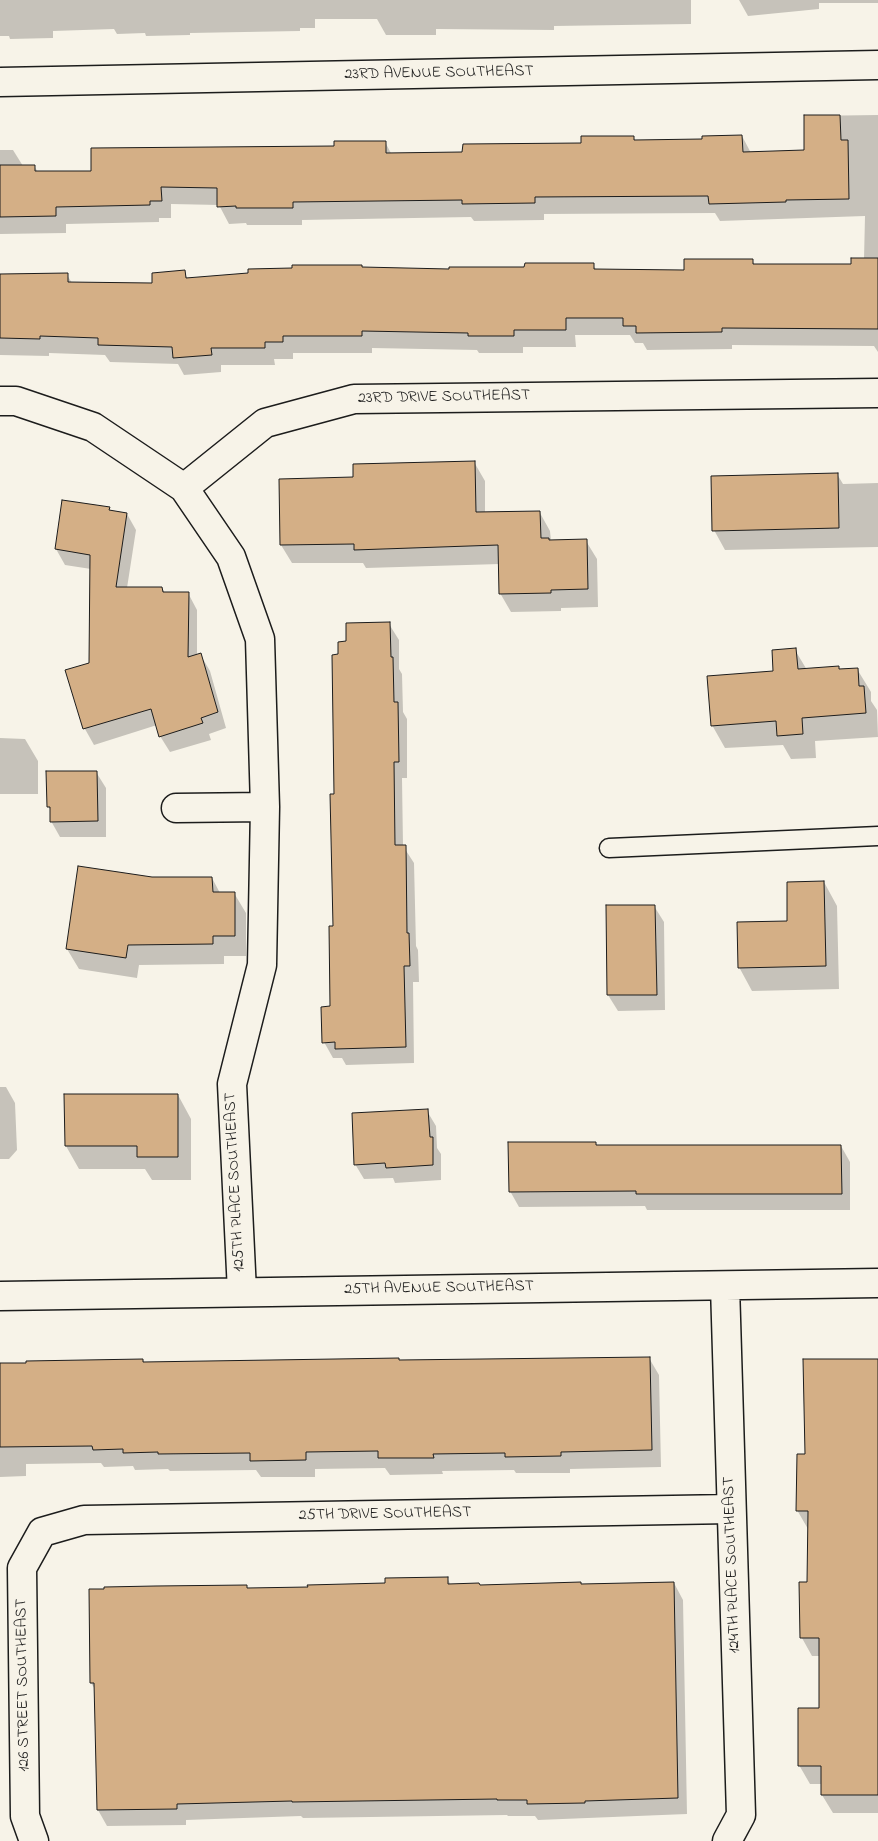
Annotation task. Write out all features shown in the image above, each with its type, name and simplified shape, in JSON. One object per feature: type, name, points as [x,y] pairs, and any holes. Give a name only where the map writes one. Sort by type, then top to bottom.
[{"type":"street","name":"23RD AVENUE SOUTHEAST","points":[[0,82],[878,65]]},
{"type":"street","name":"23RD DRIVE SOUTHEAST","points":[[184,488],[266,422],[354,399],[878,393]]},
{"type":"street","points":[[0,401],[16,401],[93,427],[184,488]]},
{"type":"street","name":"125TH PLACE SOUTHEAST","points":[[184,488],[231,557],[260,639],[265,807],[262,965],[232,1084],[242,1292]]},
{"type":"street","points":[[176,808],[265,807]]},
{"type":"street","name":"25TH AVENUE SOUTHEAST","points":[[0,1296],[878,1283]]},
{"type":"street","name":"124TH PLACE SOUTHEAST","points":[[725,1286],[741,1815],[727,1841]]},
{"type":"street","name":"25TH DRIVE SOUTHEAST","points":[[42,1532],[84,1520],[731,1510]]},
{"type":"street","name":"126 STREET SOUTHEAST","points":[[34,1841],[25,1816],[22,1568],[42,1532]]},
{"type":"lane","points":[[609,848],[878,836]]},
{"type":"building","points":[[804,115],[840,115],[841,140],[848,140],[849,199],[709,204],[708,196],[535,197],[535,203],[462,204],[462,200],[293,202],[293,208],[236,208],[236,206],[217,207],[217,188],[161,187],[162,201],[150,201],[150,205],[56,207],[56,216],[0,217],[0,165],[35,165],[35,171],[91,171],[91,148],[334,146],[334,141],[386,141],[386,153],[462,152],[463,144],[581,143],[581,136],[634,136],[634,140],[702,139],[702,136],[742,135],[743,152],[804,150]]},
{"type":"building","points":[[851,258],[878,258],[878,329],[722,328],[722,332],[636,333],[636,326],[623,326],[623,318],[566,318],[566,330],[514,330],[514,336],[468,336],[468,333],[362,331],[362,336],[283,336],[283,342],[265,342],[265,348],[211,348],[212,355],[173,358],[172,347],[98,345],[98,338],[40,336],[40,339],[0,338],[0,274],[68,273],[68,282],[152,283],[152,273],[185,270],[186,278],[248,273],[248,269],[292,268],[292,265],[362,265],[362,267],[449,269],[449,267],[524,267],[525,263],[594,263],[594,269],[684,270],[684,259],[753,259],[753,264],[851,264]]},
{"type":"building","points":[[475,461],[476,512],[540,511],[541,538],[549,538],[549,540],[587,539],[588,589],[551,590],[551,593],[499,594],[498,545],[354,550],[354,544],[280,545],[279,479],[353,477],[353,464]]},
{"type":"building","points":[[838,473],[839,528],[712,531],[711,476]]},
{"type":"building","points":[[62,500],[110,507],[109,510],[127,513],[116,587],[162,587],[163,592],[189,592],[188,657],[201,653],[218,712],[201,718],[203,723],[159,737],[151,709],[83,729],[65,670],[89,663],[90,555],[55,549]]},
{"type":"building","points":[[390,622],[394,702],[398,702],[399,762],[394,762],[395,845],[406,845],[407,933],[409,933],[410,966],[404,966],[406,1047],[335,1049],[335,1042],[322,1043],[321,1007],[330,1006],[329,926],[333,926],[330,794],[334,794],[332,655],[338,654],[338,642],[346,641],[346,623]]},
{"type":"building","points":[[796,648],[798,669],[839,666],[839,669],[858,668],[859,686],[864,686],[866,713],[802,718],[803,734],[777,736],[776,721],[711,726],[707,676],[773,671],[772,650]]},
{"type":"building","points":[[46,771],[97,771],[98,821],[50,822],[50,807],[47,807]]},
{"type":"building","points":[[78,866],[152,877],[212,877],[213,892],[235,892],[235,936],[213,936],[213,944],[128,945],[126,958],[66,949]]},
{"type":"building","points":[[824,881],[826,966],[738,968],[737,922],[787,921],[787,882]]},
{"type":"building","points":[[606,905],[655,905],[657,995],[607,995]]},
{"type":"building","points":[[64,1094],[178,1094],[178,1157],[137,1157],[137,1146],[65,1146]]},
{"type":"building","points":[[428,1109],[430,1137],[433,1137],[433,1165],[386,1168],[385,1163],[354,1165],[352,1113]]},
{"type":"building","points":[[508,1142],[596,1142],[596,1145],[841,1145],[842,1194],[636,1194],[636,1191],[509,1192]]},
{"type":"building","points":[[650,1357],[652,1450],[561,1452],[561,1456],[505,1457],[505,1453],[433,1454],[434,1458],[378,1458],[378,1451],[306,1452],[306,1460],[250,1461],[250,1453],[123,1453],[123,1449],[93,1450],[92,1446],[0,1447],[0,1363],[143,1359],[143,1362]]},
{"type":"building","points":[[803,1359],[878,1359],[878,1795],[821,1795],[821,1766],[798,1766],[798,1708],[819,1708],[819,1638],[800,1638],[799,1582],[807,1582],[808,1511],[796,1511],[797,1454],[805,1454]]},
{"type":"building","points":[[448,1577],[448,1584],[479,1583],[480,1585],[674,1582],[678,1798],[527,1804],[527,1800],[497,1799],[292,1801],[177,1804],[177,1809],[97,1810],[94,1683],[90,1683],[89,1589],[104,1589],[104,1587],[247,1585],[247,1588],[308,1587],[307,1585],[385,1583],[385,1578]]}]
